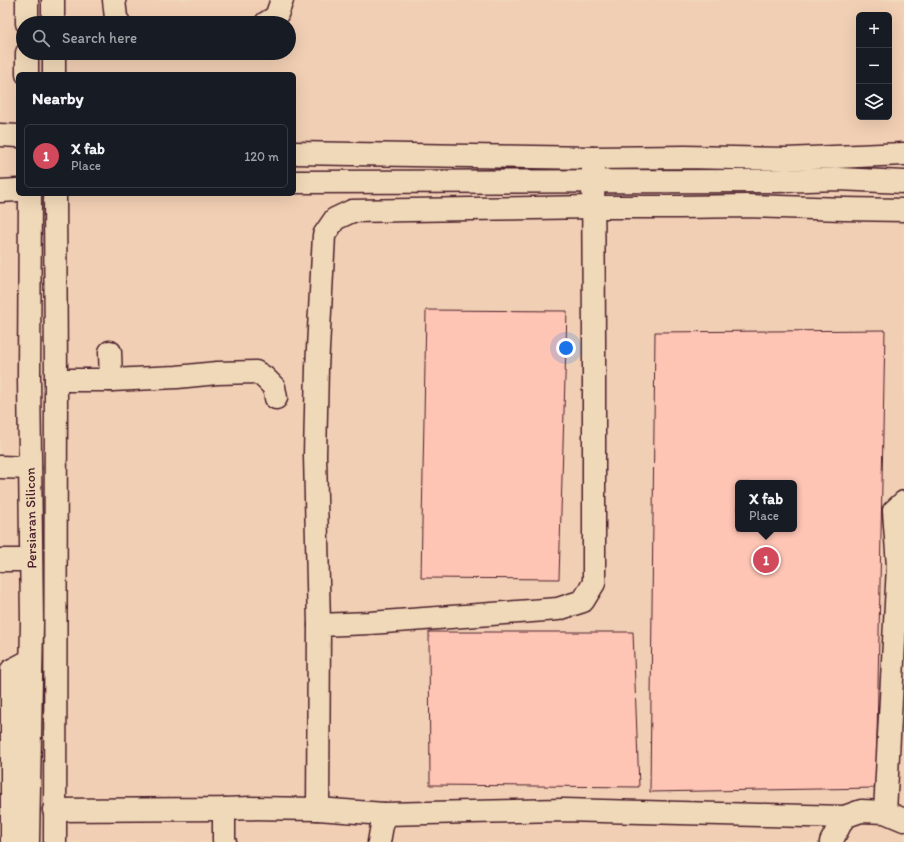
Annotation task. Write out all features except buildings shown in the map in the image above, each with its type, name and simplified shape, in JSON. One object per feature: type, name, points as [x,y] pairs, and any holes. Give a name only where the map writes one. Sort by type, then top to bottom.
[{"type":"street","points":[[27,0],[27,16]]},
{"type":"street","points":[[53,0],[53,16]]},
{"type":"street","points":[[114,0],[116,16]]},
{"type":"street","points":[[276,16],[282,0]]},
{"type":"street","points":[[27,60],[27,72]]},
{"type":"street","points":[[54,60],[54,72]]},
{"type":"street","points":[[0,135],[16,136]]},
{"type":"street","points":[[296,153],[593,158],[684,157],[787,159],[904,154]]},
{"type":"street","points":[[319,625],[370,623],[558,609],[583,601],[594,584],[593,158]]},
{"type":"street","points":[[296,182],[777,181],[838,179],[904,182]]},
{"type":"street","points":[[0,191],[16,190]]},
{"type":"street","name":"Persiaran Silicon","points":[[28,842],[31,660],[29,369],[30,196]]},
{"type":"street","name":"Persiaran Silicon","points":[[55,196],[55,842]]},
{"type":"street","points":[[318,809],[319,625],[315,455],[317,368],[324,235],[335,219],[352,211],[594,207],[747,206],[904,210]]},
{"type":"street","points":[[110,352],[111,380]]},
{"type":"street","points":[[56,380],[111,380],[256,372],[264,376],[274,387],[276,398]]},
{"type":"street","points":[[0,467],[30,468]]},
{"type":"street","points":[[54,810],[250,808],[318,809],[384,814],[562,810],[844,817],[861,811],[895,816],[898,566],[894,511],[904,502]]},
{"type":"street","points":[[0,560],[31,560]]},
{"type":"street","points":[[12,842],[6,672],[31,660]]},
{"type":"street","points":[[224,809],[225,842]]},
{"type":"street","points":[[379,842],[384,814]]},
{"type":"street","points":[[831,842],[844,817]]},
{"type":"shaded area","points":[[0,0],[904,0],[904,842],[0,842]]},
{"type":"place","name":"X fab","points":[[766,560]]}]
